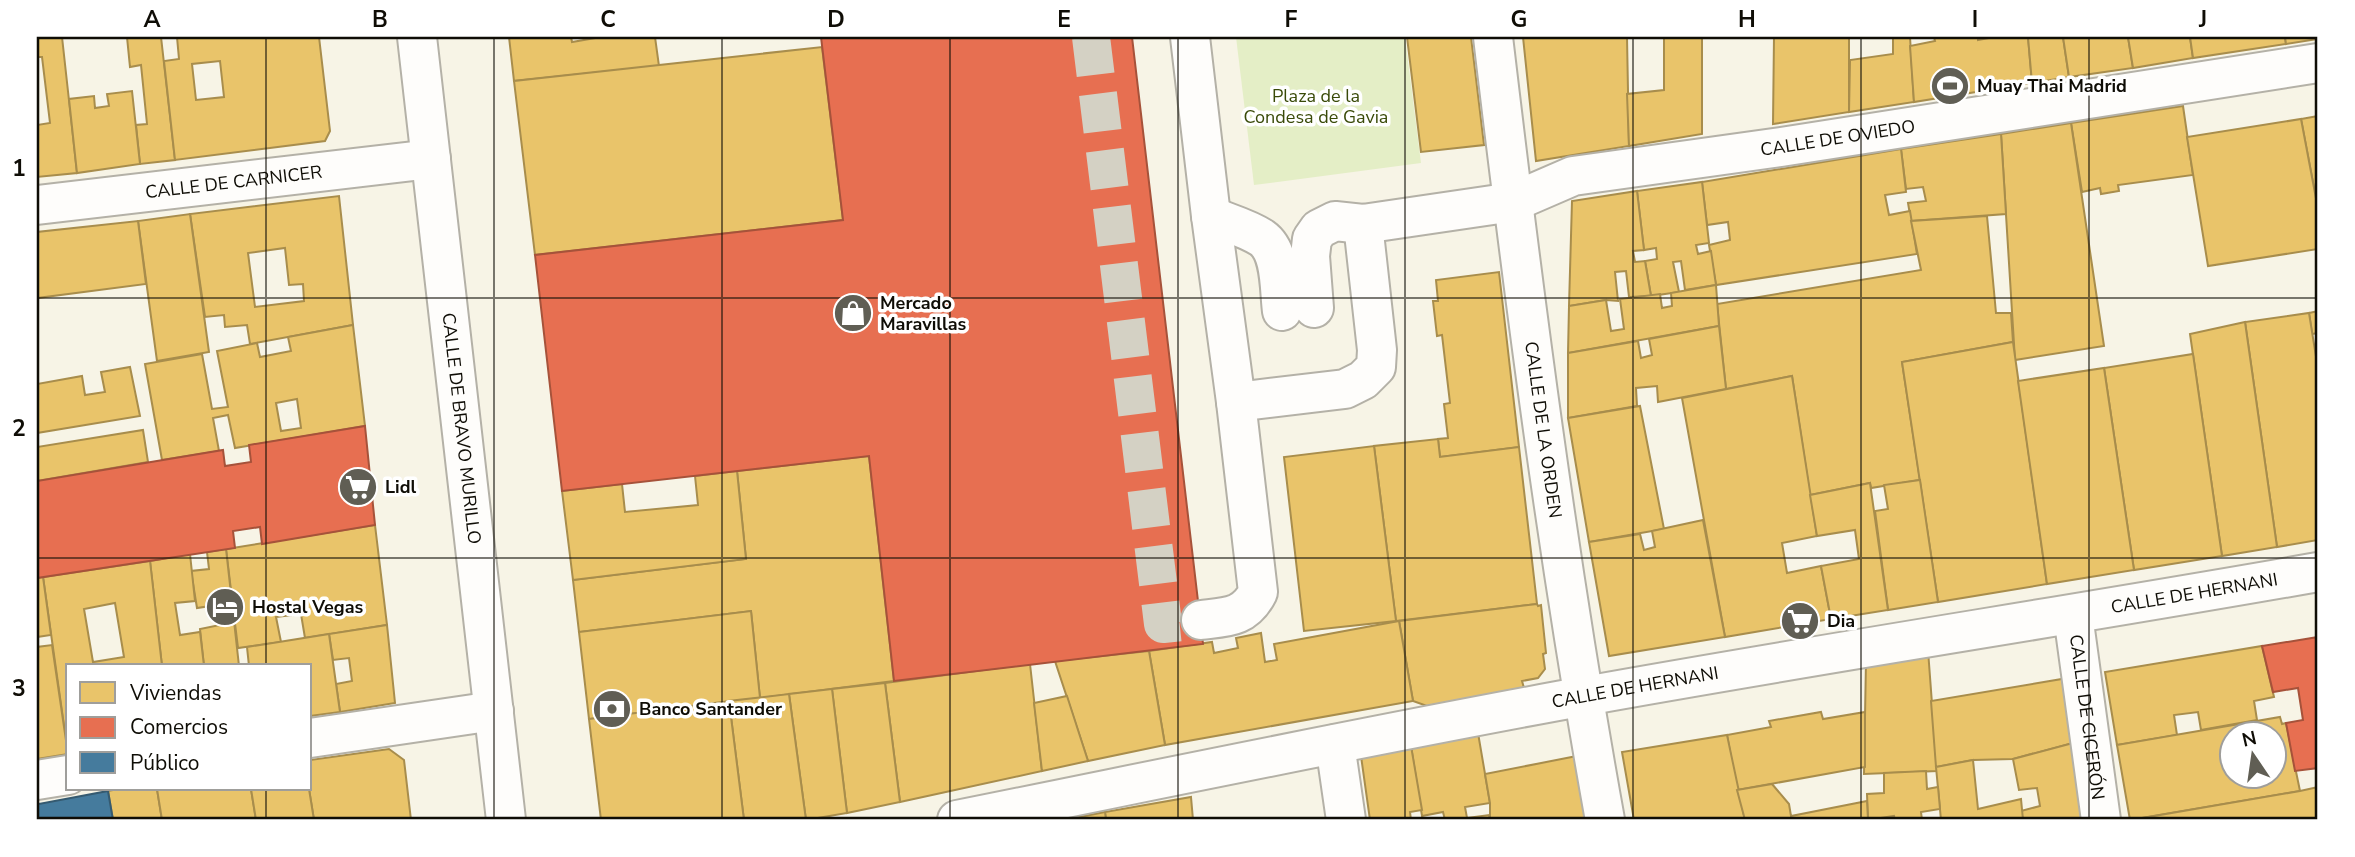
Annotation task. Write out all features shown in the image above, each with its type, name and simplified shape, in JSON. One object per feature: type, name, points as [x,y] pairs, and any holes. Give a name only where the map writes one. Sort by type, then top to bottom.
[{"type":"street","name":"CALLE DE BRAVO MURILLO","points":[[417,37],[506,820]]},
{"type":"street","points":[[1190,37],[1258,592],[1252,605],[1236,615],[1201,620]]},
{"type":"street","name":"CALLE DE LA ORDEN","points":[[1493,37],[1513,202],[1583,696],[1605,820]]},
{"type":"street","name":"CALLE DE OVIEDO","points":[[1211,216],[1262,238],[1271,248],[1298,309],[1312,239],[1319,229],[1335,221],[1363,223],[1513,202],[1573,176],[2318,63]]},
{"type":"street","name":"CALLE DE CARNICER","points":[[37,205],[431,159]]},
{"type":"street","points":[[1236,402],[1345,389],[1363,380],[1376,367],[1377,350],[1363,223]]},
{"type":"street","name":"CALLE DE HERNANI","points":[[957,820],[1583,696],[2318,572]]},
{"type":"street","name":"CALLE DE CICERÓN","points":[[2073,615],[2101,820]]},
{"type":"street","points":[[312,738],[494,711]]},
{"type":"street","points":[[1335,744],[1346,820]]},
{"type":"street","points":[[37,780],[66,775]]},
{"type":"green space","name":"Plaza de la Condesa de Gavia","points":[[1236,37],[1405,37],[1421,163],[1254,185]]},
{"type":"building: Viviendas","points":[[37,37],[62,37],[77,173],[37,177],[37,125],[50,123],[42,57],[37,57]]},
{"type":"building: Viviendas","points":[[127,37],[161,37],[175,160],[140,164],[136,125],[147,124],[141,65],[130,67]]},
{"type":"building: Viviendas","points":[[177,37],[319,37],[330,131],[325,141],[175,160],[164,61],[179,59]],"holes":[[[220,61],[224,97],[196,100],[192,64]]]},
{"type":"building: Viviendas","points":[[509,37],[571,37],[572,42],[601,37],[655,37],[659,66],[514,81]]},
{"type":"building: Viviendas","points":[[1407,37],[1471,37],[1484,145],[1421,152]]},
{"type":"building: Viviendas","points":[[1523,37],[1627,37],[1629,146],[1536,161]]},
{"type":"building: Viviendas","points":[[1664,37],[1702,37],[1702,134],[1629,146],[1627,94],[1664,90]]},
{"type":"building: Viviendas","points":[[1774,37],[1849,37],[1849,112],[1773,124]]},
{"type":"building: Viviendas","points":[[1863,37],[1910,37],[1914,102],[1849,112],[1850,60],[1893,54],[1893,38]]},
{"type":"building: Viviendas","points":[[1934,37],[1978,37],[1978,40],[2028,37],[2032,83],[1914,102],[1910,46],[1935,41]]},
{"type":"building: Viviendas","points":[[2028,37],[2063,37],[2069,77],[2032,83]]},
{"type":"building: Viviendas","points":[[2063,37],[2128,37],[2133,68],[2069,77]]},
{"type":"building: Viviendas","points":[[2128,37],[2190,37],[2193,58],[2133,68]]},
{"type":"building: Viviendas","points":[[2190,37],[2285,37],[2286,44],[2193,58]]},
{"type":"building: Viviendas","points":[[2285,37],[2318,37],[2318,39],[2286,44]]},
{"type":"building: Viviendas","points":[[822,47],[843,220],[535,255],[514,81]]},
{"type":"building: Viviendas","points":[[132,91],[140,164],[77,173],[69,99],[94,96],[95,108],[109,106],[107,94]]},
{"type":"building: Viviendas","points":[[2183,106],[2193,175],[2118,185],[2119,191],[2101,194],[2100,188],[2082,192],[2071,123]]},
{"type":"building: Viviendas","points":[[2318,116],[2318,209],[2301,119]]},
{"type":"building: Viviendas","points":[[2301,119],[2318,209],[2318,249],[2208,266],[2187,137]]},
{"type":"building: Viviendas","points":[[2071,123],[2104,346],[2015,360],[2001,134]]},
{"type":"building: Viviendas","points":[[2001,134],[2006,214],[1911,221],[1908,203],[1926,201],[1923,187],[1906,189],[1901,149]]},
{"type":"building: Viviendas","points":[[1901,149],[1906,192],[1885,195],[1889,215],[1910,211],[1917,254],[1716,285],[1709,245],[1730,240],[1728,222],[1707,225],[1702,182]]},
{"type":"building: Viviendas","points":[[1702,182],[1709,243],[1696,245],[1698,254],[1711,251],[1716,285],[1685,290],[1681,261],[1673,262],[1679,292],[1651,296],[1645,261],[1657,259],[1656,248],[1644,250],[1637,191]]},
{"type":"building: Viviendas","points":[[1637,191],[1644,250],[1633,251],[1635,262],[1645,261],[1651,296],[1629,297],[1626,271],[1615,272],[1618,301],[1606,300],[1569,306],[1572,201]]},
{"type":"building: Viviendas","points":[[339,196],[353,325],[250,344],[247,325],[225,327],[224,315],[205,317],[190,214]],"holes":[[[285,248],[289,285],[303,284],[304,301],[255,307],[248,253]]]},
{"type":"building: Viviendas","points":[[190,214],[209,352],[157,361],[138,221]]},
{"type":"building: Viviendas","points":[[1987,216],[1996,313],[2011,313],[2013,342],[1902,362],[1920,480],[1871,488],[1870,483],[1810,495],[1792,376],[1726,389],[1717,304],[1921,270],[1911,221]]},
{"type":"building: Viviendas","points":[[138,221],[146,284],[37,298],[37,232]]},
{"type":"building: Viviendas","points":[[1499,272],[1519,447],[1440,457],[1438,439],[1448,438],[1444,404],[1450,403],[1442,335],[1437,336],[1433,301],[1438,301],[1436,280]]},
{"type":"building: Viviendas","points":[[1716,285],[1719,326],[1568,353],[1569,306],[1606,300],[1611,331],[1624,329],[1620,299],[1660,294],[1662,308],[1672,306],[1671,293]]},
{"type":"building: Viviendas","points":[[2318,311],[2318,333],[2312,334],[2309,313]]},
{"type":"building: Viviendas","points":[[2309,313],[2318,369],[2318,540],[2277,547],[2245,322]]},
{"type":"building: Viviendas","points":[[2245,322],[2277,547],[2222,556],[2190,334]]},
{"type":"building: Viviendas","points":[[353,325],[365,426],[235,448],[228,415],[213,418],[219,451],[162,460],[145,364],[202,354],[212,409],[228,407],[217,351],[257,343],[260,357],[291,351],[288,337]],"holes":[[[297,399],[301,428],[281,431],[276,403]]]},
{"type":"building: Viviendas","points":[[1719,326],[1726,389],[1658,402],[1657,386],[1636,388],[1637,406],[1568,418],[1568,353],[1638,341],[1641,358],[1652,355],[1649,339]]},
{"type":"building: Viviendas","points":[[2013,342],[2047,584],[1938,602],[1902,362]]},
{"type":"building: Viviendas","points":[[2193,354],[2222,556],[2134,570],[2104,368]]},
{"type":"building: Viviendas","points":[[130,367],[140,416],[37,433],[37,384],[82,376],[85,395],[105,392],[101,372]]},
{"type":"building: Viviendas","points":[[2104,368],[2134,570],[2047,584],[2018,381]]},
{"type":"building: Viviendas","points":[[1792,376],[1817,536],[1782,543],[1787,573],[1821,566],[1831,619],[1725,637],[1682,398]]},
{"type":"building: Viviendas","points":[[1640,406],[1664,529],[1589,542],[1568,418]]},
{"type":"building: Viviendas","points":[[143,430],[148,462],[37,481],[37,447]]},
{"type":"building: Viviendas","points":[[1438,439],[1440,457],[1519,447],[1537,604],[1396,621],[1374,446]]},
{"type":"building: Viviendas","points":[[1374,446],[1396,621],[1304,631],[1284,457]]},
{"type":"building: Viviendas","points":[[869,456],[894,681],[760,698],[751,611],[579,632],[573,580],[746,559],[737,471]]},
{"type":"building: Viviendas","points":[[737,471],[746,559],[573,580],[562,491],[622,484],[625,512],[698,505],[695,476]]},
{"type":"building: Viviendas","points":[[1920,480],[1938,602],[1888,610],[1875,511],[1888,509],[1884,485]]},
{"type":"building: Viviendas","points":[[1870,483],[1888,610],[1831,619],[1821,566],[1859,559],[1855,530],[1817,536],[1810,495]]},
{"type":"building: Viviendas","points":[[1703,520],[1725,637],[1609,656],[1589,542],[1640,534],[1644,550],[1655,547],[1652,531]]},
{"type":"building: Viviendas","points":[[375,525],[387,625],[305,638],[301,614],[276,617],[281,642],[238,648],[226,549]]},
{"type":"building: Viviendas","name":"Hostal Vegas","points":[[226,549],[239,664],[204,664],[200,629],[220,625],[217,605],[197,608],[191,571],[209,569],[207,552]]},
{"type":"building: Viviendas","points":[[190,554],[195,601],[175,603],[180,635],[200,632],[204,664],[162,664],[150,561]]},
{"type":"building: Viviendas","points":[[150,561],[162,664],[66,664],[66,740],[43,577]],"holes":[[[115,603],[124,657],[93,662],[84,609]]]},
{"type":"building: Viviendas","points":[[43,577],[51,635],[37,637],[37,578]]},
{"type":"building: Viviendas","points":[[1541,605],[1546,653],[1543,654],[1545,669],[1538,678],[1522,681],[1524,688],[1427,706],[1413,701],[1399,621]]},
{"type":"building: Viviendas","points":[[751,611],[760,698],[589,719],[579,632]]},
{"type":"building: Viviendas","points":[[1399,621],[1413,701],[1165,745],[1149,651],[1212,642],[1214,653],[1238,648],[1236,638],[1261,633],[1265,662],[1277,660],[1274,644]]},
{"type":"building: Viviendas","points":[[387,625],[395,703],[340,712],[336,684],[352,681],[349,658],[333,660],[329,634]]},
{"type":"building: Viviendas","points":[[329,634],[340,712],[312,716],[312,664],[249,664],[247,647]]},
{"type":"building: Viviendas","points":[[52,645],[66,754],[37,759],[37,647]]},
{"type":"building: Viviendas","points":[[2262,646],[2274,697],[2254,701],[2257,720],[2218,720],[2218,727],[2201,730],[2198,712],[2174,715],[2177,735],[2117,745],[2105,672]]},
{"type":"building: Viviendas","points":[[1928,650],[1937,771],[1864,774],[1866,660]]},
{"type":"building: Viviendas","points":[[1149,651],[1165,745],[1088,761],[1055,661]]},
{"type":"building: Viviendas","points":[[1030,664],[1042,771],[900,802],[885,683]]},
{"type":"building: Viviendas","points":[[2062,679],[2073,743],[2013,759],[1973,760],[1936,767],[1931,701]]},
{"type":"building: Viviendas","points":[[885,683],[900,802],[847,813],[832,689]]},
{"type":"building: Viviendas","points":[[832,689],[847,813],[806,820],[789,694]]},
{"type":"building: Viviendas","points":[[789,694],[806,820],[744,820],[729,701]]},
{"type":"building: Viviendas","points":[[1067,696],[1088,761],[1042,771],[1034,703]]},
{"type":"building: Viviendas","points":[[729,701],[744,820],[601,820],[589,719]]},
{"type":"building: Viviendas","points":[[1821,712],[1823,719],[1865,712],[1865,767],[1737,790],[1727,735],[1771,727],[1769,721]]},
{"type":"building: Viviendas","points":[[2218,728],[2218,790],[2288,790],[2288,733],[2300,791],[2130,820],[2117,745]]},
{"type":"building: Viviendas","points":[[1478,733],[1490,803],[1465,807],[1467,818],[1489,815],[1490,820],[1445,820],[1443,812],[1422,816],[1411,746]]},
{"type":"building: Viviendas","points":[[1727,735],[1745,820],[1634,820],[1622,752]]},
{"type":"building: Viviendas","points":[[2073,743],[2086,820],[2023,820],[2021,811],[2040,806],[2037,788],[2019,790],[2013,759]]},
{"type":"building: Viviendas","points":[[1411,746],[1422,810],[1410,812],[1411,820],[1370,820],[1361,756]]},
{"type":"building: Viviendas","points":[[389,749],[404,760],[411,820],[314,820],[309,790],[312,790],[312,760]]},
{"type":"building: Viviendas","points":[[1582,755],[1591,820],[1490,820],[1485,774]]},
{"type":"building: Viviendas","points":[[1973,760],[1978,809],[2021,799],[2023,820],[1941,820],[1936,767]]},
{"type":"building: Viviendas","points":[[1926,771],[1927,789],[1938,787],[1940,809],[1921,812],[1922,820],[1895,820],[1894,816],[1868,820],[1867,794],[1884,793],[1884,773]]},
{"type":"building: Viviendas","points":[[1772,784],[1789,804],[1791,816],[1867,801],[1868,820],[1745,820],[1737,790]]},
{"type":"building: Viviendas","points":[[2318,787],[2318,820],[2131,820],[2300,791]]},
{"type":"building: Viviendas","points":[[157,790],[162,820],[113,820],[108,791]]},
{"type":"building: Viviendas","points":[[157,790],[251,790],[256,820],[162,820]]},
{"type":"building: Viviendas","points":[[251,790],[309,790],[314,820],[256,820]]},
{"type":"building: Viviendas","points":[[1191,797],[1193,820],[1106,820],[1105,812]]},
{"type":"building: Viviendas","points":[[1105,812],[1106,820],[1064,820],[1070,819]]},
{"type":"building: Comercios","name":"Mercado Maravillas","points":[[821,37],[1132,37],[1203,644],[894,681],[869,456],[562,491],[535,255],[843,220]]},
{"type":"building: Comercios","points":[[365,426],[375,525],[262,544],[260,527],[233,531],[235,548],[37,578],[37,481],[223,450],[225,466],[251,462],[249,445]]},
{"type":"building: Comercios","points":[[2318,637],[2318,768],[2295,771],[2288,723],[2303,720],[2298,688],[2273,692],[2262,646]]},
{"type":"building: Público","points":[[108,791],[113,820],[37,820],[37,802],[39,804]]},
{"type":"tunnel","points":[[1091,37],[1163,624],[1201,620]]},
{"type":"place","name":"Muay Thai Madrid","points":[[1950,86]]},
{"type":"place","name":"Mercado Maravillas","points":[[853,313]]},
{"type":"place","name":"Lidl","points":[[358,487]]},
{"type":"place","name":"Hostal Vegas","points":[[225,607]]},
{"type":"place","name":"Dia","points":[[1800,621]]},
{"type":"place","name":"Banco Santander","points":[[612,709]]}]
